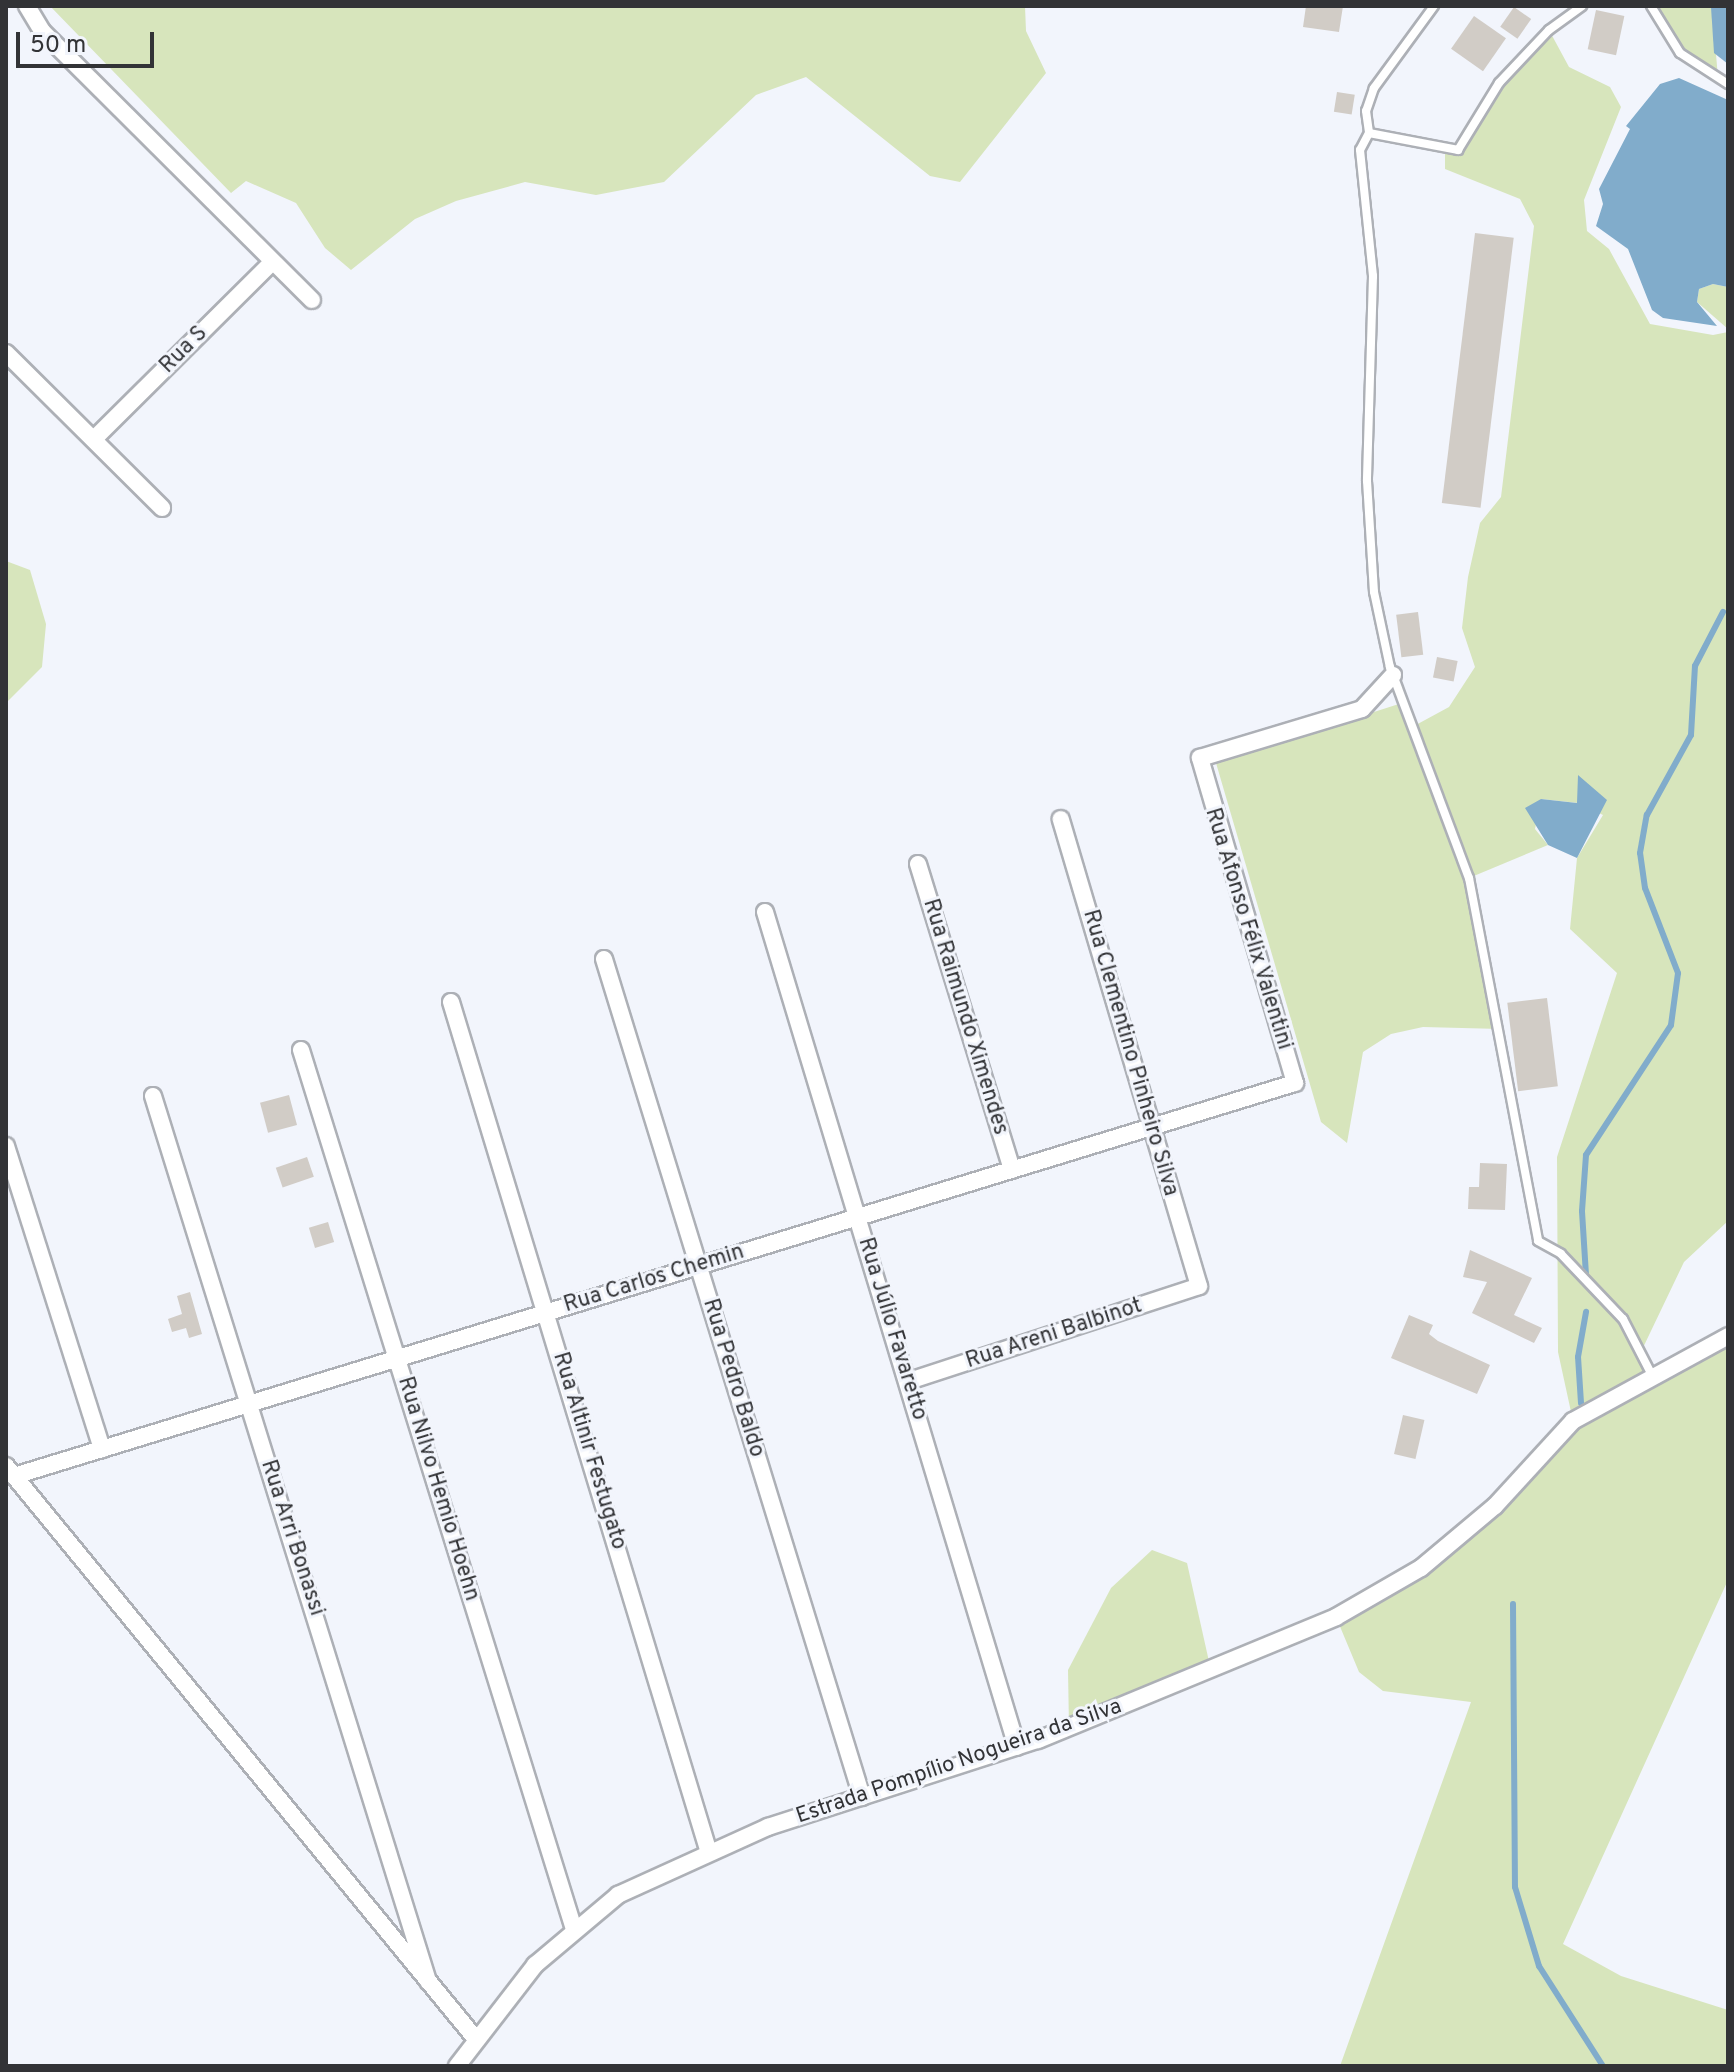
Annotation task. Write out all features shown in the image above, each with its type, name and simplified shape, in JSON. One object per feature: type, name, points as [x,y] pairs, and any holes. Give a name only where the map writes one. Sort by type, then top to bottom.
[{"type":"street","points":[[27,6],[42,31],[312,300]]},
{"type":"street","name":"Rua S","points":[[95,438],[272,262]]},
{"type":"street","points":[[6,353],[95,438],[162,508]]},
{"type":"street","name":"Rua Afonso Félix Valentini","points":[[1295,1083],[1201,774],[1200,758],[1362,709],[1393,675]]},
{"type":"street","name":"Rua Clementino Pinheiro Silva","points":[[1061,819],[1199,1286]]},
{"type":"street","name":"Rua Raimundo Ximendes","points":[[918,864],[1012,1170]]},
{"type":"street","name":"Rua Júlio Favaretto","points":[[765,912],[1017,1747]]},
{"type":"street","name":"Rua Pedro Baldo","points":[[604,959],[862,1797]]},
{"type":"street","name":"Rua Altinir Festugato","points":[[451,1002],[709,1853]]},
{"type":"street","name":"Rua Nilvo Hemio Hoehn","points":[[301,1050],[574,1929]]},
{"type":"street","name":"Rua Carlos Chemin","points":[[10,1471],[102,1449],[1295,1083]]},
{"type":"street","name":"Rua Arri Bonassi","points":[[153,1096],[428,1981]]},
{"type":"street","points":[[6,1146],[102,1449]]},
{"type":"street","name":"Rua Areni Balbinot","points":[[909,1381],[1199,1286]]},
{"type":"street","name":"Estrada Pompílio Nogueira da Silva","points":[[457,2066],[475,2038],[535,1965],[618,1895],[768,1827],[1017,1747],[1121,1709],[1348,1610],[1421,1568],[1495,1506],[1573,1421],[1728,1336]]},
{"type":"street","points":[[10,1471],[475,2038]]},
{"type":"lane","points":[[1434,6],[1374,88],[1366,111],[1369,133],[1360,150],[1360,177],[1373,276],[1367,481],[1374,592],[1393,675],[1469,878],[1538,1241],[1561,1254],[1623,1319],[1654,1378]]},
{"type":"lane","points":[[1369,133],[1458,150],[1499,83],[1549,30],[1582,6]]},
{"type":"lane","points":[[1651,6],[1680,53],[1728,84]]},
{"type":"green space","points":[[50,6],[1025,6],[1026,31],[1046,73],[960,182],[930,176],[806,77],[756,95],[664,182],[596,195],[525,182],[456,201],[415,219],[351,270],[325,248],[296,203],[246,181],[231,193]]},
{"type":"green space","points":[[1651,6],[1712,6],[1718,78],[1680,53]]},
{"type":"green space","points":[[1549,30],[1569,67],[1610,87],[1621,107],[1584,200],[1587,231],[1609,249],[1650,324],[1713,335],[1728,332],[1728,1221],[1684,1262],[1639,1356],[1654,1378],[1728,1336],[1728,1580],[1563,1944],[1621,1976],[1728,2010],[1728,2066],[1340,2066],[1471,1702],[1383,1691],[1359,1672],[1336,1617],[1421,1568],[1573,1421],[1558,1352],[1557,1157],[1617,973],[1570,929],[1577,858],[1603,815],[1578,803],[1541,799],[1535,829],[1548,845],[1469,878],[1501,1029],[1423,1027],[1391,1034],[1363,1052],[1347,1143],[1321,1122],[1216,763],[1405,702],[1414,726],[1449,707],[1475,667],[1462,628],[1468,577],[1480,523],[1501,497],[1534,226],[1520,199],[1445,169],[1445,150],[1458,150],[1499,83]]},
{"type":"green space","points":[[1713,284],[1728,287],[1728,329],[1697,302],[1699,289]]},
{"type":"green space","points":[[6,561],[30,570],[46,624],[42,667],[6,703]]},
{"type":"green space","points":[[1152,1550],[1187,1563],[1210,1666],[1069,1728],[1068,1670],[1111,1588]]},
{"type":"water","points":[[1728,6],[1728,64],[1714,53],[1711,7]]},
{"type":"water","points":[[1679,78],[1728,100],[1728,287],[1713,284],[1699,289],[1697,302],[1717,326],[1663,318],[1652,310],[1628,249],[1596,226],[1603,204],[1599,189],[1630,129],[1626,126],[1660,84]]},
{"type":"water","points":[[1578,775],[1607,800],[1577,858],[1548,845],[1525,808],[1541,799],[1577,803]]},
{"type":"building","points":[[1306,6],[1343,6],[1339,32],[1303,27]]},
{"type":"building","points":[[1514,7],[1531,19],[1517,39],[1500,27]]},
{"type":"building","points":[[1596,10],[1624,16],[1616,55],[1588,49]]},
{"type":"building","points":[[1474,16],[1506,38],[1483,71],[1451,49]]},
{"type":"building","points":[[1337,92],[1355,95],[1352,115],[1334,112]]},
{"type":"building","points":[[1475,233],[1514,238],[1481,508],[1442,503]]},
{"type":"building","points":[[1418,612],[1423,655],[1401,657],[1396,615]]},
{"type":"building","points":[[1437,657],[1458,661],[1454,682],[1433,678]]},
{"type":"building","points":[[1547,998],[1558,1086],[1518,1091],[1507,1003]]},
{"type":"building","points":[[289,1095],[297,1125],[268,1133],[260,1103]]},
{"type":"building","points":[[307,1157],[314,1177],[283,1188],[276,1168]]},
{"type":"building","points":[[1480,1163],[1507,1164],[1505,1210],[1468,1209],[1469,1187],[1479,1187]]},
{"type":"building","points":[[328,1222],[334,1242],[315,1248],[309,1228]]},
{"type":"building","points":[[1470,1250],[1532,1278],[1514,1315],[1542,1328],[1534,1343],[1472,1313],[1487,1282],[1463,1277]]},
{"type":"building","points":[[190,1292],[202,1334],[189,1338],[186,1328],[172,1332],[168,1319],[182,1314],[177,1296]]},
{"type":"building","points":[[1409,1315],[1433,1325],[1429,1334],[1438,1341],[1490,1365],[1477,1394],[1391,1358]]},
{"type":"building","points":[[1403,1415],[1424,1420],[1415,1459],[1394,1454]]},
{"type":"waterway","points":[[1586,1275],[1582,1211],[1586,1155],[1671,1025],[1678,973],[1645,888],[1640,853],[1647,815],[1691,735],[1695,666],[1723,612]]},
{"type":"waterway","points":[[1581,1403],[1578,1357],[1586,1312]]},
{"type":"waterway","points":[[1513,1604],[1515,1887],[1539,1966],[1603,2066]]}]
